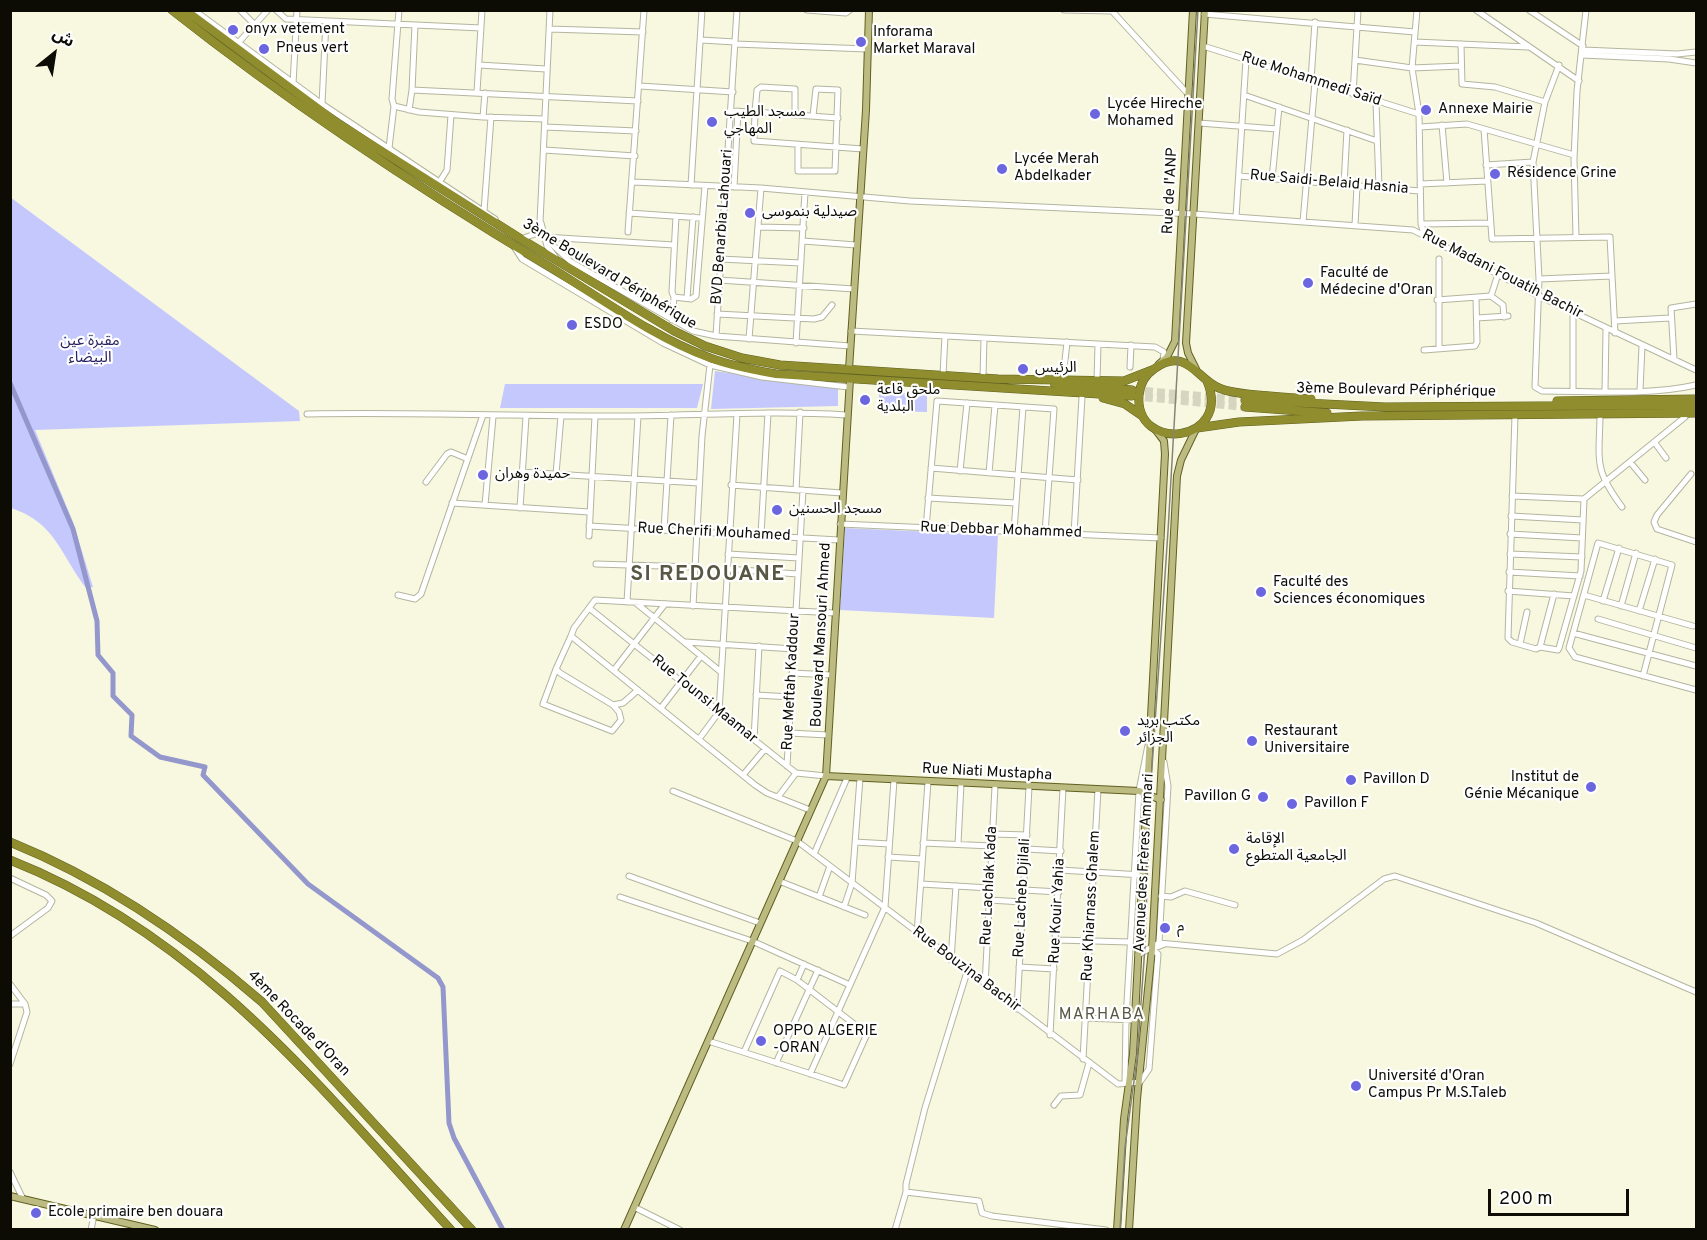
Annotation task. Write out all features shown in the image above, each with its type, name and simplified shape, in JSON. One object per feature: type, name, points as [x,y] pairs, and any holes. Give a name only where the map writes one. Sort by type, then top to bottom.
[{"type":"highway","name":"3ème Boulevard Périphérique","points":[[172,10],[360,148],[513,245],[673,342],[708,358],[738,367],[776,374],[849,383],[1132,393],[1011,379],[761,362],[705,346],[674,332],[339,124],[293,86],[185,10]]},
{"type":"highway","points":[[1144,418],[1140,407],[1139,390],[1157,366],[1176,362],[1196,369],[1217,388],[1385,407]]},
{"type":"highway","name":"3ème Boulevard Périphérique","points":[[1011,379],[1124,381],[1157,366]]},
{"type":"highway","points":[[1196,429],[1208,414],[1211,406],[1207,381]]},
{"type":"highway","points":[[977,387],[985,390],[1110,399],[1125,404],[1155,429],[1175,435],[1239,422],[1362,416],[1696,415]]},
{"type":"highway","name":"3ème Boulevard Périphérique","points":[[1510,406],[1566,401],[1696,399]]},
{"type":"highway","name":"3ème Boulevard Périphérique","points":[[1362,416],[1245,404],[1385,407],[1696,405]]},
{"type":"highway","points":[[1542,415],[1600,417],[1696,415]]},
{"type":"highway","name":"4ème Rocade d'Oran","points":[[10,842],[57,862],[106,888],[185,939],[225,970],[262,1002],[472,1230]]},
{"type":"highway","name":"4ème Rocade d'Oran","points":[[10,860],[103,904],[169,948],[210,979],[288,1052],[451,1230]]},
{"type":"main road","points":[[849,369],[869,10]]},
{"type":"main road","name":"Rue de l'ANP","points":[[1193,10],[1188,94],[1186,342],[1188,353],[1196,369]]},
{"type":"main road","name":"Rue de l'ANP","points":[[1157,366],[1175,341],[1199,123],[1205,12]]},
{"type":"main road","name":"Boulevard Mansouri Ahmed","points":[[826,776],[849,383]]},
{"type":"main road","name":"Avenue des Frères Ammari","points":[[1117,1230],[1138,955],[1166,447],[1155,429]]},
{"type":"main road","name":"Avenue des Frères Ammari","points":[[1129,1230],[1140,1082],[1157,945],[1161,800],[1178,476],[1181,460],[1196,429]]},
{"type":"main road","points":[[624,1230],[826,776]]},
{"type":"main road","name":"Rue Niati Mustapha","points":[[826,776],[1029,788],[1139,791],[1161,800]]},
{"type":"main road","points":[[10,1196],[155,1230]]},
{"type":"street","points":[[194,10],[293,86],[440,181],[484,211],[502,227]]},
{"type":"street","points":[[240,10],[255,25]]},
{"type":"street","points":[[238,43],[268,10]]},
{"type":"street","points":[[276,10],[286,19],[296,20],[481,28]]},
{"type":"street","points":[[293,86],[297,10]]},
{"type":"street","points":[[389,148],[394,106],[392,99],[399,10]]},
{"type":"street","points":[[477,92],[482,10]]},
{"type":"street","points":[[521,239],[536,234],[540,222],[550,10]]},
{"type":"street","points":[[628,232],[644,10]]},
{"type":"street","points":[[691,185],[702,10]]},
{"type":"street","name":"BVD Benarbia Lahouari","points":[[716,336],[725,186],[735,111],[733,92],[737,10]]},
{"type":"street","points":[[807,10],[848,13],[850,10]]},
{"type":"street","points":[[1064,10],[1116,12],[1188,94]]},
{"type":"street","points":[[1266,18],[1267,10]]},
{"type":"street","points":[[1353,94],[1358,10]]},
{"type":"street","points":[[1416,10],[1412,68],[1420,127],[1421,224],[1424,234]]},
{"type":"street","points":[[1476,10],[1559,65],[1579,81]]},
{"type":"street","points":[[1529,10],[1582,50],[1696,63]]},
{"type":"street","points":[[1541,10],[1541,19]]},
{"type":"street","points":[[1576,237],[1574,155],[1586,10]]},
{"type":"street","points":[[1205,12],[1415,32]]},
{"type":"street","points":[[322,104],[326,21]]},
{"type":"street","points":[[1303,222],[1312,118],[1315,22]]},
{"type":"street","points":[[409,110],[415,25]]},
{"type":"street","points":[[550,29],[643,32]]},
{"type":"street","points":[[701,40],[867,49]]},
{"type":"street","points":[[1415,42],[1529,46]]},
{"type":"street","points":[[1461,44],[1463,84],[1496,87],[1545,102]]},
{"type":"street","name":"Rue Mohammedi Saïd","points":[[1203,46],[1419,114]]},
{"type":"street","points":[[1582,50],[1677,54],[1696,52]]},
{"type":"street","points":[[1236,217],[1246,60]]},
{"type":"street","points":[[1355,60],[1412,68],[1461,66]]},
{"type":"street","points":[[479,65],[546,69]]},
{"type":"street","points":[[1559,65],[1545,102],[1533,162],[1539,279],[1535,387],[1542,391],[1605,391],[1675,389],[1696,385]]},
{"type":"street","points":[[639,86],[733,92]]},
{"type":"street","points":[[795,115],[796,91],[793,88],[759,88],[754,141],[863,149]]},
{"type":"street","points":[[798,144],[798,171],[833,173],[837,147],[838,90],[816,89],[813,116]]},
{"type":"street","points":[[412,90],[639,101]]},
{"type":"street","points":[[483,117],[485,93]]},
{"type":"street","points":[[1244,95],[1377,141]]},
{"type":"street","points":[[1376,102],[1379,188]]},
{"type":"street","points":[[394,106],[450,115],[545,119]]},
{"type":"street","points":[[1272,179],[1279,107]]},
{"type":"street","points":[[734,187],[735,111],[838,118]]},
{"type":"street","points":[[440,181],[447,170],[450,115]]},
{"type":"street","points":[[484,211],[491,117]]},
{"type":"street","points":[[1199,123],[1277,129]]},
{"type":"street","points":[[1420,127],[1467,124],[1574,155]]},
{"type":"street","points":[[1442,125],[1447,183]]},
{"type":"street","points":[[545,127],[636,131]]},
{"type":"street","points":[[1484,129],[1492,239],[1610,237],[1615,333]]},
{"type":"street","points":[[1344,185],[1347,130]]},
{"type":"street","points":[[544,150],[635,156]]},
{"type":"street","points":[[1486,165],[1533,162]]},
{"type":"street","name":"Rue Saidi-Belaid Hasnia","points":[[1239,176],[1379,188],[1487,181]]},
{"type":"street","name":"Rue Madani Fouatih Bachir","points":[[633,183],[761,188],[858,198],[1188,214],[1413,230],[1539,296],[1696,370]]},
{"type":"street","points":[[674,297],[696,296],[705,186]]},
{"type":"street","points":[[1355,225],[1357,186]]},
{"type":"street","points":[[749,339],[761,188]]},
{"type":"street","points":[[796,343],[805,192]]},
{"type":"street","points":[[629,213],[702,218]]},
{"type":"street","points":[[672,320],[676,216]]},
{"type":"street","points":[[687,298],[693,217]]},
{"type":"street","points":[[540,222],[544,237],[558,261]]},
{"type":"street","points":[[1421,224],[1490,223]]},
{"type":"street","points":[[759,227],[804,228]]},
{"type":"street","points":[[544,237],[674,245]]},
{"type":"street","points":[[544,237],[571,262],[693,330],[716,336],[850,346]]},
{"type":"street","points":[[803,241],[856,245]]},
{"type":"street","points":[[513,245],[522,259],[663,343],[710,365],[762,378],[849,383]]},
{"type":"street","points":[[720,259],[801,263]]},
{"type":"street","points":[[1439,259],[1437,300],[1439,348]]},
{"type":"street","points":[[1491,296],[1498,274]]},
{"type":"street","points":[[1539,279],[1612,276]]},
{"type":"street","points":[[719,280],[854,289]]},
{"type":"street","points":[[1437,300],[1491,296],[1503,305],[1506,317],[1477,318]]},
{"type":"street","points":[[1424,350],[1475,346],[1477,342],[1476,298]]},
{"type":"street","points":[[1674,359],[1670,318],[1673,306],[1696,304]]},
{"type":"street","points":[[717,314],[822,317],[832,305]]},
{"type":"street","points":[[1572,391],[1573,312]]},
{"type":"street","points":[[1615,321],[1670,318]]},
{"type":"street","points":[[1605,391],[1606,329]]},
{"type":"street","points":[[851,331],[1159,347],[1164,352],[1157,366]]},
{"type":"street","points":[[943,375],[945,336]]},
{"type":"street","points":[[983,377],[984,338]]},
{"type":"street","points":[[1063,379],[1067,342]]},
{"type":"street","points":[[1097,381],[1098,344]]},
{"type":"street","points":[[1130,367],[1131,345]]},
{"type":"street","points":[[1640,390],[1642,346]]},
{"type":"street","points":[[693,606],[699,483],[710,365]]},
{"type":"street","points":[[1074,534],[1082,397]]},
{"type":"street","points":[[926,528],[937,401],[1054,409],[1045,533]]},
{"type":"street","points":[[960,471],[967,403]]},
{"type":"street","points":[[989,473],[995,405]]},
{"type":"street","points":[[1014,531],[1023,407]]},
{"type":"street","points":[[307,414],[408,412],[526,417],[800,412],[846,415]]},
{"type":"street","points":[[796,490],[800,412]]},
{"type":"street","points":[[761,534],[768,413]]},
{"type":"street","points":[[699,739],[719,712],[737,414]]},
{"type":"street","points":[[398,595],[415,599],[421,594],[483,415]]},
{"type":"street","points":[[664,530],[671,415]]},
{"type":"street","points":[[1515,415],[1508,638],[1520,645],[1536,649],[1540,647],[1558,650],[1580,576],[1584,499]]},
{"type":"street","points":[[556,474],[561,416]]},
{"type":"street","points":[[589,536],[595,416]]},
{"type":"street","points":[[627,602],[639,416]]},
{"type":"street","points":[[485,505],[492,417]]},
{"type":"street","points":[[520,508],[526,417]]},
{"type":"street","points":[[1600,417],[1599,469],[1604,483],[1622,507]]},
{"type":"street","points":[[1512,496],[1584,499],[1685,417]]},
{"type":"street","points":[[1655,443],[1666,458]]},
{"type":"street","points":[[426,482],[447,453],[452,452],[468,459]]},
{"type":"street","points":[[1630,462],[1645,480]]},
{"type":"street","points":[[931,468],[1078,480]]},
{"type":"street","points":[[521,472],[699,483]]},
{"type":"street","points":[[1691,474],[1657,515],[1654,522],[1657,529],[1696,542]]},
{"type":"street","points":[[731,485],[842,493]]},
{"type":"street","name":"Rue Meftah Kaddour","points":[[787,766],[803,490]]},
{"type":"street","points":[[928,498],[1016,503]]},
{"type":"street","points":[[452,504],[589,513]]},
{"type":"street","points":[[1511,516],[1583,520]]},
{"type":"street","name":"Rue Debbar Mohammed","points":[[840,524],[1161,538]]},
{"type":"street","name":"Rue Cherifi Mouhamed","points":[[589,526],[839,540]]},
{"type":"street","points":[[1510,534],[1582,538]]},
{"type":"street","points":[[1643,675],[1672,567],[1636,553],[1599,543],[1569,648],[1575,657],[1696,690]]},
{"type":"street","points":[[1604,601],[1619,548]]},
{"type":"street","points":[[1621,606],[1636,553]]},
{"type":"street","points":[[728,554],[799,558]]},
{"type":"street","points":[[1510,554],[1582,557]]},
{"type":"street","points":[[1639,611],[1654,559]]},
{"type":"street","points":[[596,564],[695,567]]},
{"type":"street","points":[[727,569],[798,574]]},
{"type":"street","points":[[1509,572],[1580,576]]},
{"type":"street","points":[[1508,591],[1574,596]]},
{"type":"street","points":[[1540,647],[1554,594]]},
{"type":"street","points":[[1584,595],[1693,626]]},
{"type":"street","points":[[556,669],[613,705],[619,712],[621,720],[612,730],[543,704],[556,669],[574,628],[596,600],[835,613]]},
{"type":"street","points":[[636,602],[721,672]]},
{"type":"street","points":[[614,670],[665,604]]},
{"type":"street","name":"Rue Tounsi Maamar","points":[[589,608],[796,773]]},
{"type":"street","points":[[1520,645],[1527,612]]},
{"type":"street","points":[[1598,619],[1696,648]]},
{"type":"street","points":[[1573,633],[1696,666]]},
{"type":"street","points":[[571,636],[767,793],[810,810]]},
{"type":"street","points":[[684,642],[794,649]]},
{"type":"street","points":[[754,739],[759,646]]},
{"type":"street","points":[[661,708],[701,656]]},
{"type":"street","points":[[792,673],[832,675]]},
{"type":"street","points":[[613,705],[623,703],[638,690]]},
{"type":"street","points":[[756,695],[791,697]]},
{"type":"street","points":[[789,733],[828,735]]},
{"type":"street","points":[[1128,1083],[1126,1020],[1134,874],[1139,791],[1148,743]]},
{"type":"street","points":[[743,775],[765,749]]},
{"type":"street","points":[[1157,945],[1168,786],[1163,757]]},
{"type":"street","points":[[778,797],[796,773],[826,776]]},
{"type":"street","points":[[814,854],[847,778]]},
{"type":"street","points":[[844,906],[852,883],[860,778]]},
{"type":"street","points":[[810,1074],[885,908],[894,780]]},
{"type":"street","points":[[917,934],[927,782]]},
{"type":"street","points":[[958,844],[961,784]]},
{"type":"street","name":"Rue Lachlak Kada","points":[[985,986],[995,786]]},
{"type":"street","name":"Rue Lacheb Djilali","points":[[1017,1009],[1029,788]]},
{"type":"street","name":"Rue Kouir Yahia","points":[[1050,1035],[1057,939],[1063,788]]},
{"type":"street","name":"Rue Khiarnass Ghalem","points":[[1083,1059],[1098,789]]},
{"type":"street","name":"Rue Bouzina Bachir","points":[[673,791],[797,841],[1128,1093]]},
{"type":"street","points":[[993,834],[1027,835]]},
{"type":"street","points":[[855,842],[889,844]]},
{"type":"street","points":[[923,843],[992,846]]},
{"type":"street","points":[[1027,849],[1061,850]]},
{"type":"street","points":[[888,857],[922,859]]},
{"type":"street","points":[[819,897],[830,866]]},
{"type":"street","points":[[1060,870],[1142,875]]},
{"type":"street","points":[[629,876],[760,923]]},
{"type":"street","points":[[1138,955],[1157,945],[1277,954],[1303,940],[1384,879],[1395,876],[1536,923],[1696,992]]},
{"type":"street","points":[[10,878],[46,895],[52,901],[48,908],[10,936]]},
{"type":"street","points":[[779,881],[865,915]]},
{"type":"street","points":[[921,884],[990,888]]},
{"type":"street","points":[[951,960],[956,886]]},
{"type":"street","points":[[1024,890],[1059,892]]},
{"type":"street","points":[[1161,896],[1170,897],[1185,891],[1235,905]]},
{"type":"street","points":[[620,897],[752,941],[850,985]]},
{"type":"street","points":[[989,900],[1023,902]]},
{"type":"street","points":[[1057,939],[1130,942]]},
{"type":"street","points":[[797,980],[804,964]]},
{"type":"street","points":[[1019,967],[1054,969]]},
{"type":"street","points":[[776,1063],[818,970]]},
{"type":"street","points":[[708,1041],[844,1085],[867,1034],[797,980],[780,971],[744,1052]]},
{"type":"street","points":[[896,1230],[925,1108],[967,972]]},
{"type":"street","points":[[10,984],[25,1004],[26,1022],[10,1064]]},
{"type":"street","points":[[10,1004],[25,1004]]},
{"type":"street","points":[[1086,1018],[1133,1020]]},
{"type":"street","points":[[1054,1105],[1061,1096],[1080,1095],[1089,1063]]},
{"type":"street","points":[[1118,1084],[1140,1082]]},
{"type":"street","points":[[10,1172],[13,1184],[22,1197]]},
{"type":"street","points":[[906,1192],[979,1202],[982,1213],[992,1216],[1106,1230]]},
{"type":"street","points":[[634,1206],[680,1230]]},
{"type":"street","points":[[91,1230],[94,1215]]},
{"type":"green space","name":"مقبرة عين البيضاء","points":[[10,197],[299,411],[300,421],[35,430],[73,522],[93,587],[86,588],[48,531],[26,514],[11,508]]},
{"type":"green space","points":[[715,371],[838,388],[838,406],[711,409]]},
{"type":"green space","points":[[505,384],[703,384],[697,408],[500,408]]},
{"type":"green space","points":[[879,392],[927,394],[927,412],[879,411]]},
{"type":"green space","points":[[845,528],[998,535],[994,618],[840,610]]},
{"type":"waterway","points":[[10,383],[73,529],[97,621],[98,655],[113,673],[113,696],[132,715],[131,736],[160,757],[205,767],[203,775],[308,884],[438,978],[443,987],[449,1123],[454,1138],[503,1230]]},
{"type":"tunnel","points":[[1133,390],[1245,400]]},
{"type":"tunnel","points":[[1133,396],[1245,407]]},
{"type":"tram line","points":[[1120,1230],[1125,1147],[1137,1059],[1145,946],[1150,797],[1198,10]]},
{"type":"place","name":"onyx vetement","points":[[233,30]]},
{"type":"place","name":"Inforama Market Maraval","points":[[861,42]]},
{"type":"place","name":"Pneus vert","points":[[264,49]]},
{"type":"place","name":"Annexe Mairie","points":[[1426,110]]},
{"type":"place","name":"Lycée Hireche Mohamed","points":[[1095,114]]},
{"type":"place","name":"مسجد الطيب المهاجي","points":[[712,122]]},
{"type":"place","name":"Lycée Merah Abdelkader","points":[[1002,169]]},
{"type":"place","name":"Résidence Grine","points":[[1495,174]]},
{"type":"place","name":"صيدلية بنموسى","points":[[750,213]]},
{"type":"place","name":"Faculté de Médecine d'Oran","points":[[1308,283]]},
{"type":"place","name":"ESDO","points":[[572,325]]},
{"type":"place","name":"الرئيس","points":[[1023,369]]},
{"type":"place","name":"ملحق قاعة البلدية","points":[[865,400]]},
{"type":"place","name":"حميدة وهران","points":[[483,475]]},
{"type":"place","name":"مسجد الحسنين","points":[[777,510]]},
{"type":"place","name":"Faculté des Sciences économiques","points":[[1261,592]]},
{"type":"place","name":"مكتب بريد الجزائر","points":[[1125,731]]},
{"type":"place","name":"Restaurant Universitaire","points":[[1252,741]]},
{"type":"place","name":"Pavillon D","points":[[1351,780]]},
{"type":"place","name":"Institut de Génie Mécanique","points":[[1591,787]]},
{"type":"place","name":"Pavillon G","points":[[1263,797]]},
{"type":"place","name":"Pavillon F","points":[[1292,804]]},
{"type":"place","name":"الإقامة الجامعية المتطوع","points":[[1234,849]]},
{"type":"place","name":"م","points":[[1165,928]]},
{"type":"place","name":"OPPO ALGERIE -ORAN","points":[[761,1041]]},
{"type":"place","name":"Université d'Oran Campus Pr M.S.Taleb","points":[[1356,1086]]},
{"type":"place","name":"Ecole primaire ben douara","points":[[36,1213]]},
{"type":"district","name":"SI REDOUANE","points":[[708,576]]},
{"type":"district","name":"MARHABA","points":[[1102,1016]]}]
